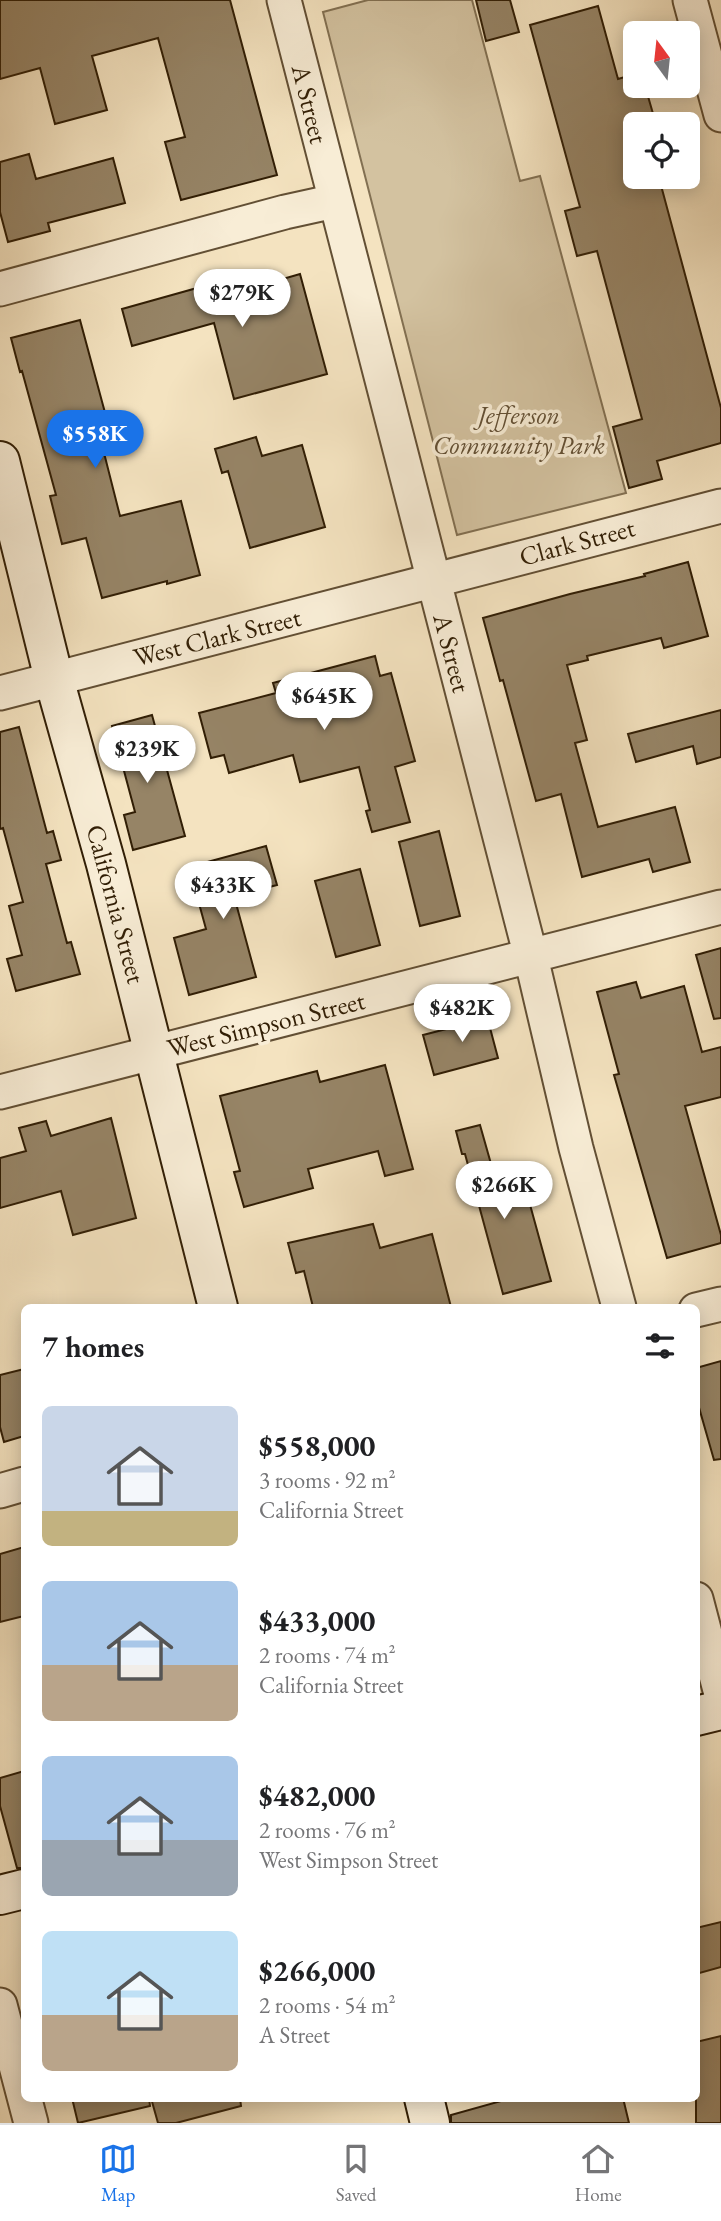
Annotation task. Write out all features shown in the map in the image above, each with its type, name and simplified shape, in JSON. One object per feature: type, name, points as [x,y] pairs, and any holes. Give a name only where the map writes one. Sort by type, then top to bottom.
[{"type":"street","name":"A Street","points":[[284,0],[531,957],[576,1148],[618,1304]]},
{"type":"street","points":[[690,0],[720,106]]},
{"type":"street","points":[[0,289],[335,201]]},
{"type":"street","name":"California Street","points":[[0,461],[54,679],[106,864],[217,1304]]},
{"type":"street","name":"Clark Street","points":[[433,581],[721,506]]},
{"type":"street","name":"West Clark Street","points":[[0,693],[433,581]]},
{"type":"street","name":"West Simpson Street","points":[[0,1092],[721,907]]},
{"type":"street","points":[[700,1309],[721,1304]]},
{"type":"street","points":[[0,1491],[21,1485]]},
{"type":"street","points":[[700,1614],[721,1694]]},
{"type":"street","points":[[700,1715],[721,1710]]},
{"type":"street","points":[[0,1895],[21,1890]]},
{"type":"street","points":[[0,2006],[21,2085]]},
{"type":"street","points":[[25,2102],[31,2123]]},
{"type":"street","points":[[425,2102],[430,2123]]},
{"type":"green space","name":"Jefferson Community Park","points":[[368,0],[472,0],[520,181],[540,176],[626,493],[457,535],[323,12]]},
{"type":"building","points":[[0,0],[230,0],[277,175],[181,200],[165,142],[185,137],[158,38],[92,56],[107,110],[55,124],[40,68],[0,79]]},
{"type":"building","points":[[476,0],[510,0],[519,32],[486,41]]},
{"type":"building","points":[[598,6],[618,79],[623,78],[623,98],[648,98],[653,112],[623,112],[623,189],[662,189],[721,408],[721,443],[657,461],[662,479],[629,488],[613,427],[642,419],[597,251],[577,256],[565,211],[580,207],[530,25]]},
{"type":"building","points":[[29,154],[36,179],[113,158],[125,203],[48,223],[50,231],[8,242],[0,212],[0,162]]},
{"type":"building","points":[[259,274],[262,285],[300,274],[327,374],[234,399],[214,323],[132,346],[122,309],[222,281],[223,283]]},
{"type":"building","points":[[80,320],[114,446],[103,449],[120,516],[181,501],[200,575],[102,598],[86,538],[62,544],[50,496],[56,495],[11,338]]},
{"type":"building","points":[[256,437],[262,456],[302,445],[325,527],[250,548],[228,471],[222,473],[215,449]]},
{"type":"building","points":[[688,562],[708,636],[664,648],[661,638],[587,656],[588,660],[567,665],[587,740],[575,743],[598,827],[675,807],[690,862],[653,872],[649,859],[582,877],[561,794],[536,801],[483,618],[645,576],[644,574]]},
{"type":"building","points":[[375,656],[380,676],[391,673],[415,761],[395,767],[410,822],[372,832],[366,811],[370,810],[359,767],[300,782],[293,755],[229,773],[224,755],[211,758],[199,713],[276,693],[273,683]]},
{"type":"building","points":[[721,710],[721,757],[697,764],[693,746],[636,762],[628,734]]},
{"type":"building","points":[[152,715],[185,836],[133,850],[124,815],[135,812],[112,726]]},
{"type":"building","points":[[19,727],[47,833],[53,831],[61,860],[46,864],[67,943],[71,942],[80,974],[16,991],[7,959],[22,955],[9,906],[23,902],[3,828],[0,829],[0,732]]},
{"type":"building","points":[[439,831],[460,916],[420,926],[399,842]]},
{"type":"building","points":[[266,846],[277,885],[234,896],[256,977],[189,995],[174,938],[206,929],[189,867]]},
{"type":"building","points":[[360,869],[380,945],[336,957],[315,881]]},
{"type":"building","points":[[721,948],[721,1018],[714,1019],[696,955]]},
{"type":"building","points":[[636,982],[641,998],[684,986],[702,1052],[721,1047],[721,1097],[685,1106],[721,1243],[667,1258],[614,1075],[619,1074],[597,992]]},
{"type":"building","points":[[485,1009],[498,1058],[434,1075],[423,1035],[458,1026],[455,1017]]},
{"type":"building","points":[[385,1065],[413,1169],[385,1176],[378,1151],[308,1169],[313,1188],[244,1207],[234,1172],[240,1171],[220,1096],[317,1071],[320,1082]]},
{"type":"building","points":[[111,1118],[136,1218],[73,1235],[61,1191],[0,1208],[0,1158],[26,1151],[19,1128],[46,1121],[51,1136]]},
{"type":"building","points":[[480,1125],[497,1185],[506,1183],[513,1206],[529,1201],[551,1281],[503,1294],[465,1154],[462,1154],[456,1131]]},
{"type":"building","points":[[373,1224],[380,1248],[432,1234],[450,1304],[312,1304],[304,1271],[296,1273],[288,1243]]},
{"type":"building","points":[[721,1361],[721,1459],[714,1460],[700,1411],[700,1367]]},
{"type":"building","points":[[21,1370],[21,1437],[4,1442],[0,1427],[0,1375]]},
{"type":"building","points":[[21,1548],[21,1617],[0,1622],[0,1554]]},
{"type":"building","points":[[21,1772],[21,1868],[17,1868],[0,1806],[0,1778]]},
{"type":"building","points":[[721,1922],[721,1967],[700,1973],[700,1927]]},
{"type":"building","points":[[721,2036],[721,2123],[696,2123],[696,2102],[700,2102],[700,2041]]},
{"type":"building","points":[[73,2102],[150,2102],[150,2106],[78,2123]]},
{"type":"building","points":[[152,2102],[240,2102],[241,2106],[176,2123],[158,2123]]},
{"type":"building","points":[[498,2102],[624,2102],[629,2123],[451,2123],[451,2115]]}]
